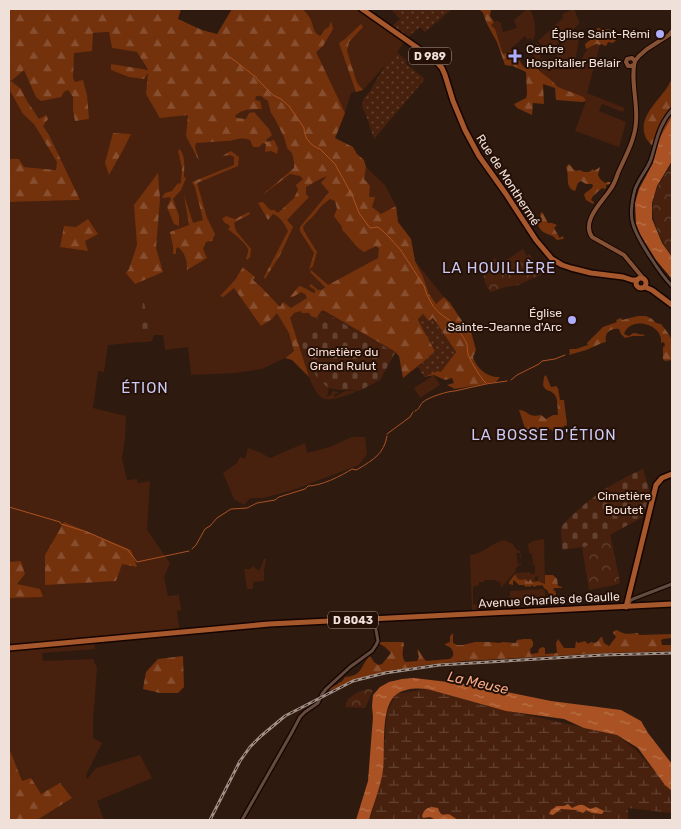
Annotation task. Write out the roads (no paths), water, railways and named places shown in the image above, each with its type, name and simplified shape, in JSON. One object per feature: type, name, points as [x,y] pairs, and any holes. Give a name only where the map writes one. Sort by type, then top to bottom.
[{"type":"main road","name":"Rue de Monthermé","points":[[362,9],[439,64],[445,74],[463,126],[474,147],[531,233],[552,258],[562,265],[571,268],[641,282]]},
{"type":"main road","points":[[641,282],[640,275],[622,253],[592,237],[589,227],[590,219],[615,182],[633,136],[636,112],[633,63],[647,49],[672,31]]},
{"type":"main road","name":"D 989","points":[[641,282],[672,303]]},
{"type":"main road","points":[[627,607],[656,485],[662,478],[672,474]]},
{"type":"main road","name":"Avenue Charles de Gaulle","points":[[374,618],[627,607],[630,609],[672,605]]},
{"type":"main road","name":"D 8043","points":[[9,648],[279,623],[374,618]]},
{"type":"street","points":[[672,110],[661,127],[656,138],[651,161],[634,192],[632,218],[638,238],[672,286]]},
{"type":"street","points":[[627,607],[633,598],[672,584]]},
{"type":"street","points":[[630,591],[630,597],[633,598]]},
{"type":"street","points":[[242,820],[301,716],[318,703],[326,689],[350,667],[372,651],[376,645],[378,638],[374,618]]},
{"type":"water","points":[[672,116],[672,161],[657,186],[652,203],[652,219],[662,243],[672,257],[672,279],[656,260],[640,234],[636,224],[635,203],[639,189],[653,163],[659,139]]},
{"type":"water","points":[[414,678],[473,685],[551,701],[621,710],[641,721],[672,764],[672,791],[665,785],[638,748],[617,735],[584,728],[564,719],[506,711],[427,689],[412,689],[397,694],[391,700],[387,709],[383,767],[379,787],[369,820],[356,820],[368,781],[373,695],[380,687],[389,682]]},
{"type":"water","points":[[568,804],[572,808],[582,805],[590,809],[596,807],[604,811],[602,814],[586,810],[583,813],[576,810],[561,809],[553,815],[549,814],[557,806]]},
{"type":"water","points":[[432,807],[438,808],[441,814],[450,815],[458,820],[423,818],[424,811]]},
{"type":"waterway","points":[[230,57],[257,78]]},
{"type":"waterway","points":[[257,79],[273,95],[289,106],[304,128],[305,135],[309,141],[335,164],[352,195],[359,213],[370,228],[378,227],[400,249],[424,286],[433,306]]},
{"type":"waterway","points":[[434,307],[440,314],[452,322],[462,335],[467,343],[470,359],[486,383]]},
{"type":"waterway","points":[[511,380],[542,361],[565,355]]},
{"type":"waterway","points":[[415,411],[423,402],[448,392],[507,381]]},
{"type":"waterway","points":[[387,434],[410,417],[413,412]]},
{"type":"waterway","points":[[192,549],[205,529],[231,509],[247,508],[257,503],[275,500],[305,489],[308,486],[331,480],[352,469],[356,470],[377,456],[386,442],[387,436]]},
{"type":"waterway","points":[[9,507],[87,532],[128,550],[137,562],[189,551]]},
{"type":"railway","points":[[210,820],[240,761],[261,736],[285,716],[353,681],[385,673],[439,665],[603,655],[672,653]]},
{"type":"place","name":"Église Saint-Rémi","points":[[660,34]]},
{"type":"place","name":"Centre Hospitalier Bélair","points":[[515,56]]},
{"type":"place","name":"Église Sainte-Jeanne d'Arc","points":[[572,320]]},
{"type":"district","name":"LA HOUILLÈRE","points":[[499,268]]},
{"type":"district","name":"ÉTION","points":[[145,388]]},
{"type":"district","name":"LA BOSSE D'ÉTION","points":[[544,435]]},
{"type":"park label","name":"Cimetière du Grand Rulut","points":[[343,359]]},
{"type":"park label","name":"Cimetière Boutet","points":[[624,503]]},
{"type":"water label","name":"La Meuse","points":[[478,683]]}]
